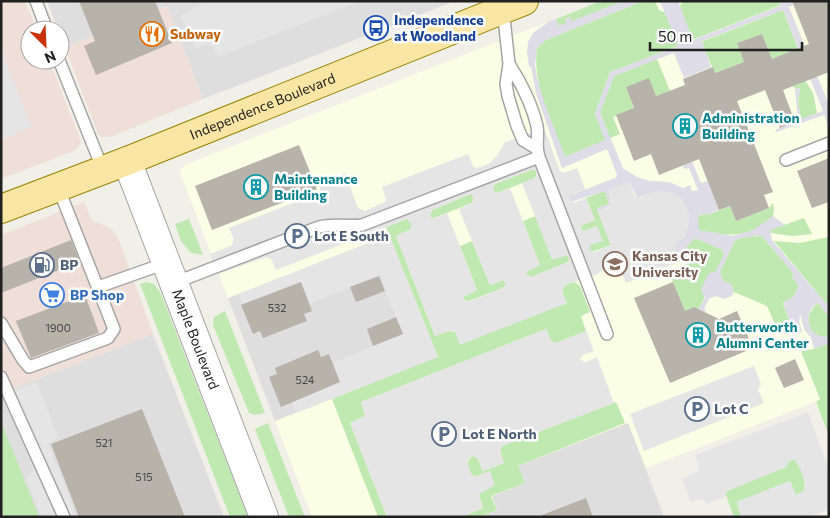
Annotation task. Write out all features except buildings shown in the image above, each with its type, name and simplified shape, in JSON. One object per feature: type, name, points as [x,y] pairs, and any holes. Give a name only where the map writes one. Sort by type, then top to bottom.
[{"type":"main road","name":"Independence Boulevard","points":[[1,209],[115,166],[513,5]]},
{"type":"street","name":"Maple Boulevard","points":[[115,166],[170,273],[264,517]]},
{"type":"lane","points":[[36,1],[43,20]]},
{"type":"lane","points":[[513,5],[506,84],[517,126],[523,140],[537,152]]},
{"type":"lane","points":[[509,64],[520,80],[526,95],[537,126],[537,152],[607,334]]},
{"type":"lane","points":[[64,70],[115,166]]},
{"type":"lane","points":[[786,160],[829,143]]},
{"type":"lane","points":[[98,287],[170,273],[318,226],[327,224],[362,225],[537,152]]},
{"type":"lane","points":[[1,323],[29,367],[108,338],[114,329],[58,187]]},
{"type":"lane","points":[[1,376],[64,517]]},
{"type":"shaded area","points":[[1,1],[25,1],[33,20],[20,20],[20,70],[53,70],[81,141],[78,148],[71,152],[1,179]]},
{"type":"shaded area","points":[[47,1],[455,1],[203,99],[167,6],[70,45],[70,20],[54,20]]},
{"type":"shaded area","points":[[208,1],[360,1],[218,57],[210,43],[196,48],[180,16]]},
{"type":"shaded area","name":"Kansas City University","points":[[601,1],[829,1],[829,436],[815,402],[646,468],[628,423],[518,466],[525,483],[492,496],[497,510],[480,517],[312,517],[275,421],[438,358],[389,235],[228,298],[179,170],[187,164]]},
{"type":"shaded area","points":[[623,1],[643,1],[546,40],[537,48],[535,65],[537,78],[565,157],[605,140],[595,114],[610,72],[678,46],[660,1],[678,1],[693,40],[780,6],[779,1],[792,1],[793,5],[789,7],[829,105],[829,127],[824,115],[776,132],[775,130],[798,121],[795,89],[800,88],[798,102],[801,119],[823,111],[783,10],[702,41],[711,67],[684,78],[674,53],[614,76],[600,113],[623,168],[637,177],[650,181],[669,182],[683,188],[690,185],[692,191],[698,190],[689,168],[684,169],[683,166],[685,165],[681,154],[688,151],[701,183],[708,181],[719,210],[708,215],[706,213],[698,216],[699,230],[733,236],[753,230],[773,216],[785,225],[770,230],[772,240],[829,307],[829,317],[818,303],[811,309],[808,318],[811,330],[820,336],[829,337],[829,343],[814,349],[811,338],[804,329],[800,314],[799,321],[802,332],[795,335],[783,303],[793,297],[799,286],[792,277],[794,274],[761,235],[737,239],[734,242],[720,272],[723,281],[731,284],[734,292],[732,296],[724,299],[716,296],[709,299],[704,309],[706,310],[705,312],[698,309],[705,298],[701,290],[708,274],[716,271],[724,254],[721,249],[695,238],[685,248],[688,258],[679,262],[674,248],[675,244],[684,237],[689,223],[689,215],[682,199],[670,192],[658,191],[637,198],[629,182],[608,190],[612,205],[598,212],[597,208],[609,204],[605,191],[571,202],[569,197],[571,195],[615,178],[617,176],[616,172],[607,149],[562,168],[536,93],[531,67],[529,67],[528,42],[533,33],[548,22],[556,19],[559,26],[566,23],[565,19],[570,17],[572,21]]},
{"type":"shaded area","points":[[167,6],[203,99],[110,137],[101,137],[98,134],[70,60],[70,45]]},
{"type":"shaded area","points":[[1,50],[32,127],[1,140]]},
{"type":"shaded area","name":"Lot E South","points":[[544,128],[560,171],[564,173],[577,168],[585,189],[571,195],[573,203],[586,198],[595,220],[582,225],[581,229],[584,231],[597,226],[603,241],[590,245],[589,250],[594,252],[611,245],[598,212],[610,207],[612,202],[607,190],[629,182],[635,197],[639,198],[658,191],[664,191],[670,192],[682,199],[689,215],[689,223],[684,237],[675,244],[674,248],[679,262],[626,283],[618,266],[615,265],[598,274],[565,285],[562,291],[567,303],[460,345],[455,332],[452,330],[435,336],[396,236],[411,229],[411,223],[407,219],[276,270],[272,260],[267,257],[218,274],[210,254],[231,246],[233,237],[229,228],[321,192],[319,184],[345,173],[358,208],[365,211],[385,202],[386,199],[382,187],[468,154],[475,168],[481,167],[490,163],[497,156],[505,142]],"holes":[[[535,170],[537,175],[535,178],[522,183],[552,260],[567,255],[570,259],[566,263],[531,277],[526,272],[540,265],[510,188],[497,193],[493,190],[495,184]],[[472,195],[474,200],[472,203],[459,209],[490,285],[504,280],[506,284],[503,288],[468,302],[463,297],[477,290],[447,213],[434,218],[431,218],[430,215],[432,210]]]},
{"type":"shaded area","points":[[84,202],[92,220],[109,227],[116,234],[153,334],[1,393],[1,235]]},
{"type":"shaded area","points":[[389,235],[438,357],[275,421],[228,298]]},
{"type":"shaded area","points":[[389,235],[438,357],[296,413],[292,402],[340,382],[332,363],[403,334],[379,276],[309,304],[300,282],[243,304],[239,294]]},
{"type":"shaded area","name":"Lot E North","points":[[546,329],[551,341],[556,343],[586,331],[594,351],[580,358],[585,362],[597,357],[614,403],[502,446],[500,451],[504,463],[483,471],[478,459],[473,456],[469,458],[467,462],[471,474],[477,476],[490,471],[495,485],[479,494],[483,508],[461,517],[387,517],[350,423],[365,416],[361,402]]},
{"type":"shaded area","points":[[153,334],[224,517],[1,517],[1,393]]},
{"type":"shaded area","name":"Lot C","points":[[754,366],[761,384],[758,390],[764,403],[644,451],[630,414]]},
{"type":"shaded area","points":[[37,382],[58,438],[48,443],[77,517],[41,517],[26,478],[34,471],[4,394]]},
{"type":"shaded area","points":[[808,412],[829,470],[829,509],[810,517],[741,517],[737,502],[790,481],[796,495],[805,490],[806,484],[795,460],[789,461],[786,467],[725,492],[726,496],[707,504],[702,499],[691,502],[682,479],[699,470],[695,455]]},
{"type":"shaded area","points":[[628,422],[664,517],[480,517],[497,510],[491,496],[518,466]]},
{"type":"green space","points":[[601,1],[623,1],[571,22],[570,17],[565,19],[567,23],[559,26],[556,19]]},
{"type":"green space","points":[[643,1],[655,1],[659,10],[665,12],[678,46],[610,72],[595,114],[606,140],[565,157],[540,90],[536,62],[537,48],[546,40]]},
{"type":"green space","points":[[683,1],[779,1],[781,5],[692,40],[680,6]]},
{"type":"green space","points":[[783,10],[807,72],[802,76],[813,93],[817,113],[801,120],[798,102],[800,88],[795,89],[793,86],[801,83],[789,53],[772,59],[762,34],[737,43],[744,62],[715,73],[701,42]]},
{"type":"green space","points":[[657,59],[670,91],[656,96],[626,87],[634,108],[613,117],[620,134],[610,138],[600,112],[614,76]]},
{"type":"green space","points":[[531,170],[537,172],[535,178],[497,193],[492,190],[495,184]]},
{"type":"green space","points":[[605,191],[609,204],[597,209],[611,245],[591,252],[588,249],[597,226],[584,231],[581,229],[582,225],[595,220],[586,198]]},
{"type":"green space","points":[[468,195],[474,197],[472,203],[431,218],[432,210]]},
{"type":"green space","points":[[773,203],[773,216],[764,224],[746,233],[729,235],[698,230],[698,216],[707,213],[708,215],[730,206],[736,221],[769,208]]},
{"type":"green space","points":[[536,216],[552,259],[567,255],[570,259],[566,263],[531,277],[526,272],[540,265],[523,221]]},
{"type":"green space","points":[[804,218],[812,234],[792,236],[771,233],[770,230]]},
{"type":"green space","points":[[189,219],[203,255],[191,253],[181,241],[175,224]]},
{"type":"green space","points":[[407,219],[411,223],[411,229],[396,236],[435,336],[449,330],[454,332],[566,304],[562,290],[563,287],[574,282],[580,286],[590,312],[581,316],[586,331],[556,343],[551,341],[546,329],[361,402],[365,416],[350,423],[387,517],[378,517],[332,399],[438,357],[386,227]]},
{"type":"green space","points":[[753,235],[754,237],[761,235],[794,274],[792,277],[799,286],[793,297],[783,303],[792,328],[783,331],[777,329],[767,306],[734,292],[731,284],[723,281],[720,272],[735,240]]},
{"type":"green space","points":[[829,237],[829,307],[774,241],[800,243]]},
{"type":"green space","points":[[695,238],[721,249],[724,254],[700,307],[698,309],[694,307],[685,311],[669,272],[690,263],[685,248]]},
{"type":"green space","points":[[472,241],[490,285],[504,280],[506,284],[503,288],[466,302],[463,297],[477,290],[460,246]]},
{"type":"green space","points":[[146,282],[154,284],[161,294],[248,517],[230,517],[140,284]]},
{"type":"green space","points":[[818,303],[829,317],[829,337],[815,334],[809,325],[810,314]]},
{"type":"green space","points":[[225,311],[265,413],[255,415],[249,413],[213,325],[214,317]]},
{"type":"green space","points":[[829,343],[829,436],[816,402],[820,399],[801,351],[814,349]]},
{"type":"green space","points":[[616,402],[625,423],[518,466],[525,483],[491,496],[497,510],[480,517],[461,517],[483,508],[479,494],[490,471],[474,477],[468,466],[470,458],[473,456],[478,459],[483,471],[504,463],[500,451],[502,446]]},
{"type":"green space","points":[[1,421],[39,517],[1,517]]},
{"type":"green space","points":[[268,423],[305,517],[289,517],[255,429]]},
{"type":"green space","points":[[795,460],[803,476],[805,485],[803,492],[796,495],[790,481],[737,502],[741,517],[734,517],[725,492],[786,467],[789,461]]},
{"type":"place","name":"Independence at Woodland","points":[[376,28]]},
{"type":"place","name":"Subway","points":[[152,34]]},
{"type":"place","name":"Administration Building","points":[[685,126]]},
{"type":"place","name":"Maintenance Building","points":[[256,187]]},
{"type":"place","name":"Lot E South","points":[[297,236]]},
{"type":"place","name":"Kansas City University","points":[[615,264]]},
{"type":"place","name":"BP","points":[[42,265]]},
{"type":"place","name":"BP Shop","points":[[52,295]]},
{"type":"place","name":"Butterworth Alumni Center","points":[[698,335]]},
{"type":"place","name":"Lot C","points":[[697,409]]},
{"type":"place","name":"Lot E North","points":[[444,434]]}]
